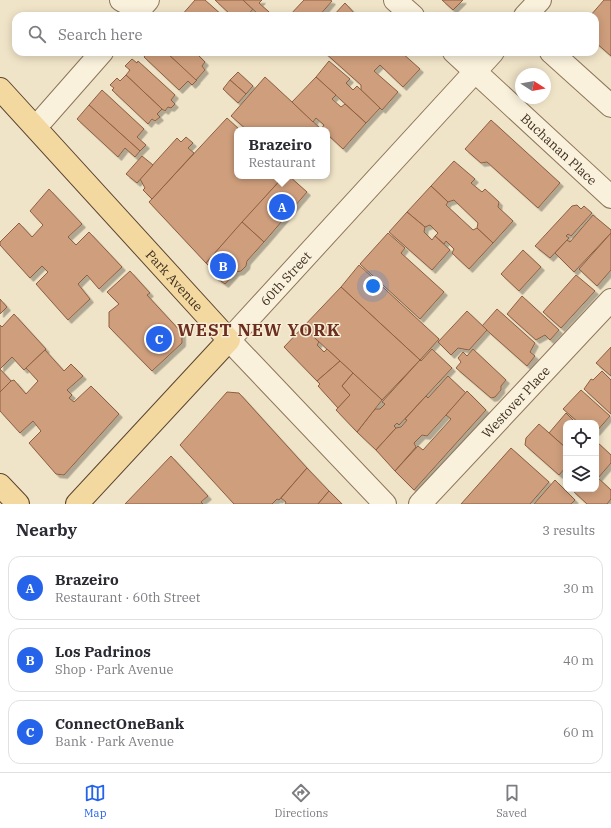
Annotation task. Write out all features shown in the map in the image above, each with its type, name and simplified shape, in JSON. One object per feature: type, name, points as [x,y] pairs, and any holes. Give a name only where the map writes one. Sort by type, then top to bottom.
[{"type":"main road","name":"Park Avenue","points":[[0,89],[229,340]]},
{"type":"main road","name":"60th Street","points":[[77,504],[229,340]]},
{"type":"main road","points":[[0,485],[18,504]]},
{"type":"street","points":[[395,0],[408,12]]},
{"type":"street","points":[[529,12],[540,0]]},
{"type":"street","points":[[36,127],[98,56]]},
{"type":"street","name":"Buchanan Place","points":[[459,56],[611,197]]},
{"type":"street","name":"60th Street","points":[[229,340],[489,56]]},
{"type":"street","points":[[555,56],[611,106]]},
{"type":"street","name":"Westover Place","points":[[420,504],[611,300]]},
{"type":"street","name":"Park Avenue","points":[[229,340],[385,504]]},
{"type":"building","points":[[195,0],[205,0],[218,12],[184,12]]},
{"type":"building","points":[[215,0],[243,0],[253,9],[250,12],[228,12]]},
{"type":"building","points":[[243,0],[262,0],[259,3],[269,12],[256,12]]},
{"type":"building","points":[[304,0],[332,1],[322,12],[293,12]]},
{"type":"building","points":[[442,0],[463,0],[453,10]]},
{"type":"building","points":[[604,0],[611,0],[611,56],[599,46],[599,12],[594,12]]},
{"type":"building","points":[[345,3],[353,12],[337,12]]},
{"type":"building","points":[[170,56],[197,80],[192,85],[188,81],[179,90],[144,57]]},
{"type":"building","points":[[170,56],[199,56],[205,62],[202,66],[205,70],[196,80]]},
{"type":"building","points":[[328,56],[405,56],[420,69],[403,87],[380,65],[374,71],[398,92],[382,110],[361,90],[361,85]]},
{"type":"building","points":[[132,59],[137,63],[138,61],[175,95],[171,100],[175,104],[171,108],[168,107],[165,111],[162,109],[126,75],[130,70],[125,66]]},
{"type":"building","points":[[329,61],[350,79],[346,83],[353,90],[357,86],[380,108],[366,123],[316,77]]},
{"type":"building","points":[[238,72],[253,86],[246,94],[230,80]]},
{"type":"building","points":[[126,75],[162,109],[157,114],[160,117],[155,121],[152,119],[148,124],[112,90],[114,88],[110,85],[117,78],[120,81]]},
{"type":"building","points":[[265,77],[319,127],[244,127],[231,116]]},
{"type":"building","points":[[316,77],[336,95],[332,99],[341,107],[345,104],[366,123],[343,149],[330,137],[330,127],[322,127],[324,125],[316,118],[313,122],[292,102]]},
{"type":"building","points":[[230,80],[246,94],[238,103],[223,89]]},
{"type":"building","points":[[102,90],[144,129],[137,137],[146,145],[140,151],[89,105]]},
{"type":"building","points":[[89,105],[140,151],[135,157],[125,148],[118,157],[77,119]]},
{"type":"building","points":[[227,118],[237,127],[234,127],[234,179],[281,179],[206,263],[149,202]]},
{"type":"building","points":[[491,120],[560,183],[538,208],[487,162],[481,163],[465,149]]},
{"type":"building","points":[[186,137],[193,143],[188,148],[194,153],[152,199],[143,190],[145,188],[140,179],[177,138],[181,142]]},
{"type":"building","points":[[142,156],[153,165],[137,183],[126,174]]},
{"type":"building","points":[[454,161],[475,179],[471,183],[482,192],[485,189],[499,202],[498,207],[513,221],[493,243],[477,228],[478,223],[454,200],[448,202],[431,186]]},
{"type":"building","points":[[281,179],[292,179],[307,192],[264,242],[242,222]]},
{"type":"building","points":[[431,186],[448,202],[446,205],[473,230],[477,228],[493,243],[469,269],[452,253],[454,249],[446,241],[444,244],[435,236],[438,233],[430,225],[425,227],[407,212]]},
{"type":"building","points":[[49,189],[82,224],[68,237],[76,245],[89,232],[122,267],[99,289],[87,275],[78,284],[90,299],[68,320],[36,284],[48,272],[42,266],[30,278],[0,245],[0,242],[19,223],[32,237],[43,225],[30,211]]},
{"type":"building","points":[[577,205],[581,209],[584,206],[592,213],[571,236],[568,234],[566,236],[569,238],[550,258],[535,246],[572,206]]},
{"type":"building","points":[[407,212],[425,227],[424,232],[432,240],[435,236],[450,250],[432,270],[389,232]]},
{"type":"building","points":[[593,215],[611,230],[611,233],[574,272],[555,253],[567,240],[570,242]]},
{"type":"building","points":[[242,222],[264,242],[247,261],[246,266],[241,271],[236,272],[225,284],[214,276],[214,271],[206,263]]},
{"type":"building","points":[[388,233],[405,248],[401,253],[444,292],[420,319],[360,264]]},
{"type":"building","points":[[611,233],[611,270],[597,286],[579,269]]},
{"type":"building","points":[[523,250],[541,267],[519,291],[501,274]]},
{"type":"building","points":[[359,265],[439,339],[420,360],[341,287]]},
{"type":"building","points":[[130,271],[150,293],[147,295],[182,333],[182,343],[152,371],[109,327],[109,312],[119,304],[107,292]]},
{"type":"building","points":[[576,275],[595,291],[561,328],[543,312]]},
{"type":"building","points":[[341,287],[420,360],[382,400],[303,327]]},
{"type":"building","points":[[522,296],[559,330],[550,340],[545,335],[536,340],[507,314]]},
{"type":"building","points":[[0,299],[7,307],[0,314]]},
{"type":"building","points":[[497,309],[535,343],[530,352],[535,356],[527,366],[482,326]]},
{"type":"building","points":[[467,311],[487,330],[469,350],[458,348],[451,355],[438,342]]},
{"type":"building","points":[[14,314],[46,349],[24,370],[12,357],[0,369],[0,325],[2,327]]},
{"type":"building","points":[[303,327],[319,342],[317,345],[324,352],[327,349],[340,361],[317,381],[284,347]]},
{"type":"building","points":[[611,347],[611,376],[596,363]]},
{"type":"building","points":[[432,349],[452,368],[399,425],[397,423],[394,426],[396,428],[376,450],[357,432],[375,409],[380,409],[385,404],[382,402]]},
{"type":"building","points":[[473,349],[506,380],[501,386],[501,390],[495,397],[491,398],[456,368],[461,362],[458,358],[463,352],[467,356]]},
{"type":"building","points":[[45,350],[64,371],[71,364],[83,376],[67,390],[72,395],[69,398],[74,402],[91,386],[119,414],[64,475],[56,474],[29,443],[41,431],[33,421],[20,433],[0,411],[0,392],[11,381],[14,380],[26,394],[38,381],[26,368]]},
{"type":"building","points":[[340,361],[353,373],[342,386],[350,395],[338,408],[318,386],[320,384],[317,381]]},
{"type":"building","points":[[0,369],[11,381],[0,392]]},
{"type":"building","points":[[602,371],[611,380],[611,414],[584,389],[591,379],[593,380]]},
{"type":"building","points":[[353,373],[382,400],[357,432],[336,410],[350,395],[342,386]]},
{"type":"building","points":[[448,376],[466,393],[427,436],[422,435],[414,443],[416,447],[395,471],[376,450],[396,428],[401,427],[407,420],[405,419],[426,396],[428,398]]},
{"type":"building","points":[[581,390],[610,416],[599,429],[599,420],[576,420],[563,409]]},
{"type":"building","points":[[467,391],[486,410],[414,490],[395,471],[418,446],[423,450],[451,419],[446,415]]},
{"type":"building","points":[[227,392],[239,393],[307,468],[279,500],[277,499],[272,504],[234,504],[180,445]]},
{"type":"building","points":[[566,413],[573,420],[563,420],[563,445],[549,433]]},
{"type":"building","points":[[539,424],[563,445],[563,470],[559,475],[525,445],[526,438]]},
{"type":"building","points":[[599,444],[611,455],[611,463],[599,477]]},
{"type":"building","points":[[511,448],[549,482],[530,504],[461,504]]},
{"type":"building","points":[[171,456],[208,496],[201,502],[203,504],[125,504]]},
{"type":"building","points":[[307,468],[329,491],[318,504],[285,504],[286,502],[281,498]]},
{"type":"building","points":[[599,479],[611,490],[611,499],[607,504],[587,504],[574,492],[599,492]]},
{"type":"building","points":[[555,480],[563,488],[563,492],[567,492],[575,500],[571,504],[534,504]]},
{"type":"building","points":[[329,491],[342,504],[318,504]]},
{"type":"place","name":"Brazeiro","points":[[282,207]]},
{"type":"place","name":"Los Padrinos","points":[[223,266]]},
{"type":"place","name":"ConnectOneBank","points":[[159,339]]},
{"type":"district","name":"WEST NEW YORK","points":[[259,330]]}]
